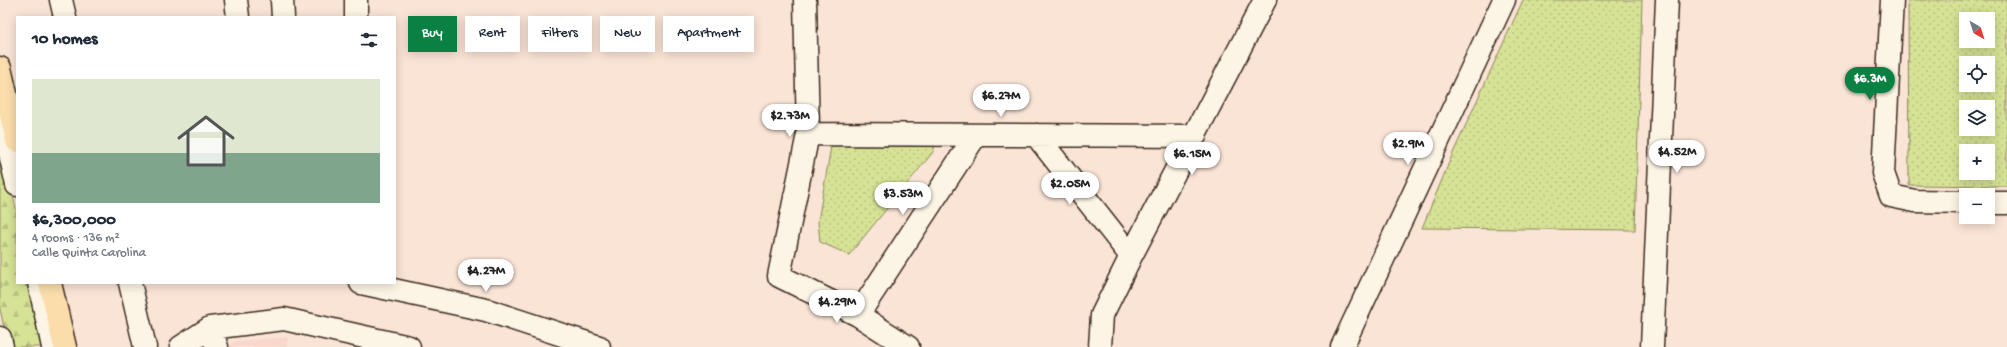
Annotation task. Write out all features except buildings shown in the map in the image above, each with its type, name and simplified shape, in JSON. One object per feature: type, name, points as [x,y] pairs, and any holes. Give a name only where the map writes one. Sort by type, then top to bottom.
[{"type":"highway","points":[[0,68],[16,137]]},
{"type":"highway","points":[[50,284],[65,347]]},
{"type":"street","points":[[61,0],[65,16]]},
{"type":"street","points":[[236,0],[238,16]]},
{"type":"street","points":[[282,0],[283,16]]},
{"type":"street","points":[[356,0],[356,16]]},
{"type":"street","points":[[805,0],[808,134],[779,276],[858,316],[908,347]]},
{"type":"street","points":[[1100,347],[1102,315],[1131,256],[1265,0]]},
{"type":"street","points":[[1342,347],[1504,0]]},
{"type":"street","points":[[1652,347],[1667,0]]},
{"type":"street","points":[[1892,0],[1883,173],[1891,196],[1915,201],[1959,202]]},
{"type":"street","points":[[0,109],[16,181]]},
{"type":"street","points":[[808,134],[1194,136]]},
{"type":"street","points":[[858,316],[976,135]]},
{"type":"street","points":[[1036,135],[1131,256]]},
{"type":"street","points":[[1995,203],[2007,203]]},
{"type":"street","points":[[39,284],[53,347]]},
{"type":"street","points":[[130,284],[145,347]]},
{"type":"street","points":[[366,284],[486,310],[599,347]]},
{"type":"street","points":[[181,347],[284,319],[409,347]]},
{"type":"street","points":[[0,338],[2,347]]},
{"type":"shaded area","points":[[288,337],[287,347],[225,347],[236,341]]},
{"type":"green space","points":[[1523,0],[1642,0],[1635,230],[1422,228],[1453,153]]},
{"type":"green space","points":[[1908,0],[2007,0],[2007,186],[1909,185]]},
{"type":"green space","points":[[835,124],[940,128],[933,152],[849,255],[820,242],[818,221]]},
{"type":"green space","points":[[0,138],[16,209],[16,284],[33,284],[47,347],[8,347],[0,309]]}]
